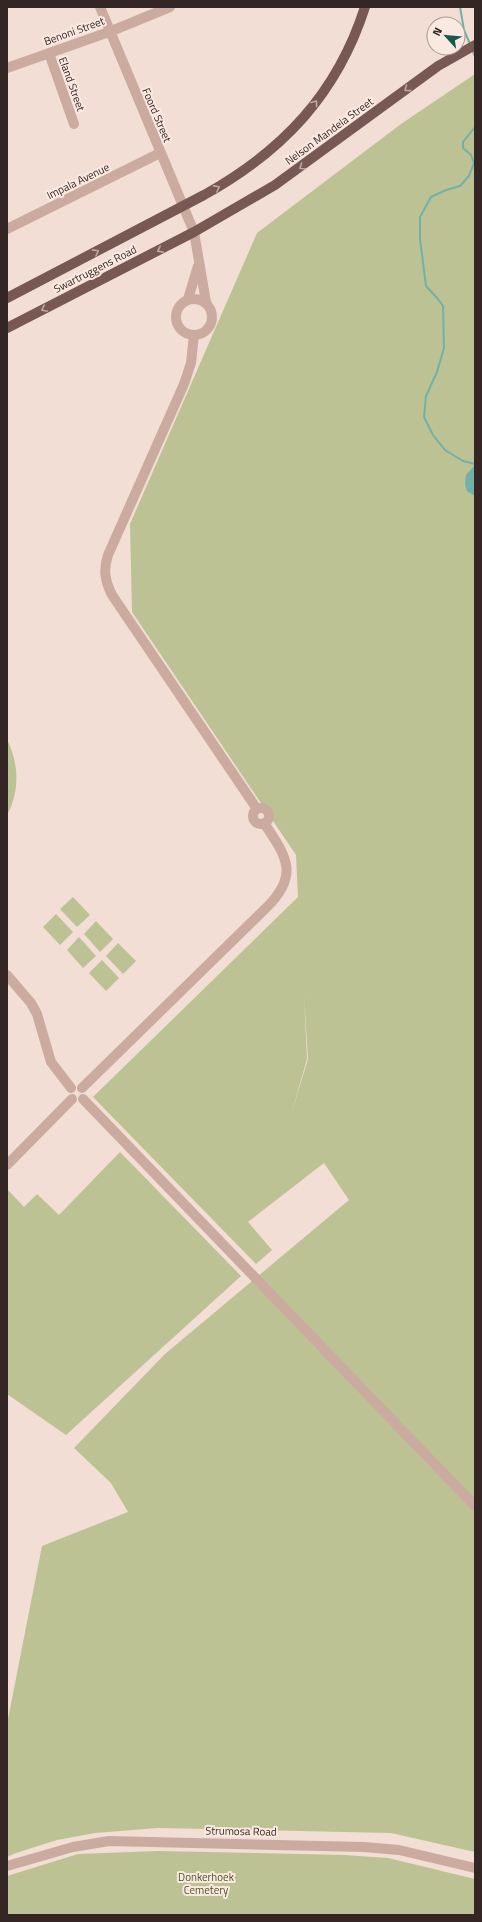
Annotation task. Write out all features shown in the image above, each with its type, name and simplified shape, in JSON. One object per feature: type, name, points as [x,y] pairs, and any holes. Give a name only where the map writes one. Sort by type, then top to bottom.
[{"type":"main road","name":"Swartruggens Road","points":[[7,298],[231,180],[259,161],[289,135],[315,104],[334,75],[350,45],[365,7]]},
{"type":"main road","name":"Nelson Mandela Street","points":[[194,232],[275,185],[438,66],[475,45]]},
{"type":"main road","name":"Swartruggens Road","points":[[7,328],[194,232]]},
{"type":"street","name":"Foord Street","points":[[100,7],[109,32],[194,232],[198,264]]},
{"type":"street","name":"Benoni Street","points":[[7,68],[109,32],[170,7]]},
{"type":"street","name":"Eland Street","points":[[48,53],[74,124]]},
{"type":"street","name":"Impala Avenue","points":[[7,230],[160,153]]},
{"type":"street","points":[[198,264],[204,282],[206,302],[212,313],[210,326],[206,330],[194,335],[183,332],[179,328],[175,317],[179,306],[188,299],[198,264]]},
{"type":"street","points":[[188,299],[200,299],[206,302]]},
{"type":"street","points":[[82,1088],[281,892],[286,874],[286,863],[281,848],[264,823],[259,823],[255,820],[254,816],[257,809],[112,595],[105,581],[105,564],[108,555],[187,378],[191,363],[194,335]]},
{"type":"street","points":[[7,975],[31,1003],[37,1014],[51,1062],[71,1088]]},
{"type":"street","points":[[7,1165],[85,1092],[78,1086],[71,1088]]},
{"type":"street","points":[[71,1088],[69,1093],[77,1099],[475,1506]]},
{"type":"street","name":"Strumosa Road","points":[[7,1866],[88,1844],[129,1840],[364,1846],[399,1850],[475,1868]]},
{"type":"green space","points":[[475,74],[475,1852],[391,1833],[158,1828],[95,1833],[57,1840],[7,1857],[7,1724],[42,1546],[128,1512],[111,1483],[74,1448],[165,1354],[349,1200],[324,1163],[248,1222],[272,1250],[256,1264],[93,1097],[298,897],[296,855],[132,612],[130,524],[257,233],[401,124]],"holes":[[[304,996],[308,1059],[291,1115],[307,1059]]]},
{"type":"green space","points":[[7,739],[16,768],[16,787],[7,815]]},
{"type":"green space","points":[[73,897],[90,915],[77,927],[60,909]]},
{"type":"green space","points":[[56,914],[73,932],[60,945],[43,927]]},
{"type":"green space","points":[[96,921],[113,939],[100,952],[84,934]]},
{"type":"green space","points":[[79,937],[96,956],[83,968],[67,950]]},
{"type":"green space","points":[[118,943],[136,961],[123,974],[106,956]]},
{"type":"green space","points":[[102,960],[119,978],[106,991],[89,973]]},
{"type":"green space","points":[[120,1152],[241,1276],[66,1435],[7,1394],[7,1189],[24,1207],[37,1194],[59,1215]]},
{"type":"green space","name":"Donkerhoek Cemetery","points":[[158,1851],[345,1855],[388,1858],[475,1879],[475,1915],[7,1915],[7,1876],[78,1854]]},
{"type":"water","points":[[475,465],[475,496],[467,491],[465,485],[466,475]]},
{"type":"waterway","points":[[460,7],[464,30],[470,44]]},
{"type":"waterway","points":[[472,50],[475,56]]},
{"type":"waterway","points":[[475,127],[463,142],[463,148],[471,155],[474,163],[469,176],[460,186],[446,190],[431,197],[420,217],[420,239],[426,286],[443,306],[444,348],[437,372],[426,396],[424,417],[433,435],[445,450],[463,461],[475,464]]}]
